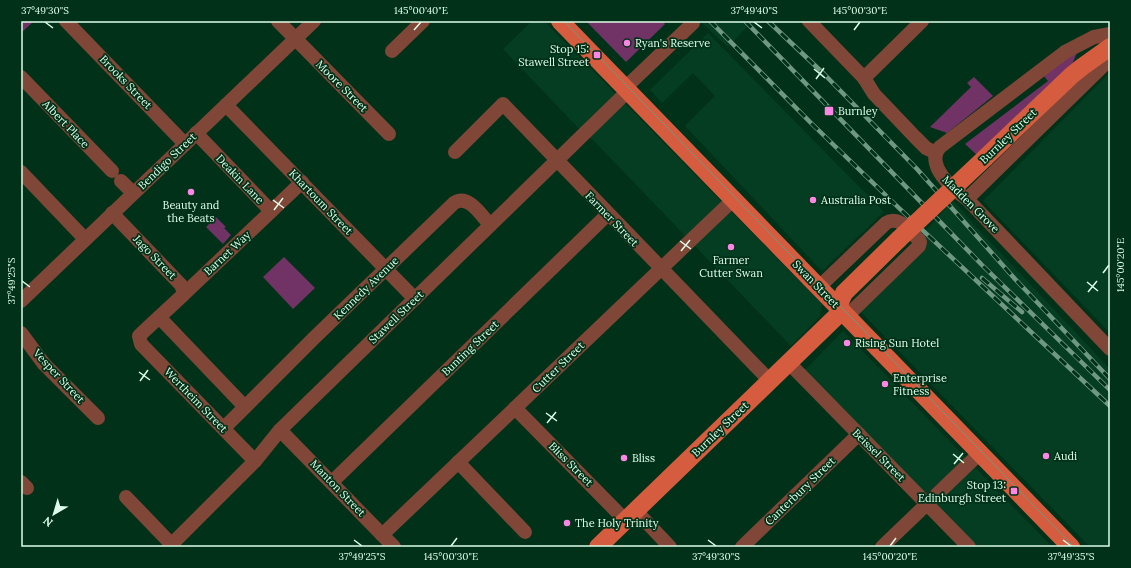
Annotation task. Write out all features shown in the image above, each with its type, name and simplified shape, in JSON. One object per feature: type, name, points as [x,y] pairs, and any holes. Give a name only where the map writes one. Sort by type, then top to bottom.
[{"type":"main road","name":"Swan Street","points":[[560,21],[1071,547]]},
{"type":"main road","name":"Burnley Street","points":[[598,547],[842,311],[844,293],[899,239],[1072,75],[1082,66],[1110,47]]},
{"type":"street","name":"Brooks Street","points":[[66,21],[185,144]]},
{"type":"street","name":"Moore Street","points":[[278,21],[389,134]]},
{"type":"street","name":"Bendigo Street","points":[[22,297],[134,193],[314,21]]},
{"type":"street","points":[[392,51],[423,21]]},
{"type":"street","points":[[809,21],[864,78],[874,94],[915,137],[926,148],[936,153],[940,147],[1061,54],[1088,40],[1110,34]]},
{"type":"street","points":[[864,78],[922,21]]},
{"type":"street","name":"Stawell Street","points":[[171,546],[255,461],[280,430],[557,160],[693,23]]},
{"type":"street","points":[[1072,75],[1082,48],[1088,40]]},
{"type":"street","name":"Burnley Street","points":[[967,198],[1110,59]]},
{"type":"street","name":"Albert Place","points":[[21,77],[134,193]]},
{"type":"street","name":"Farmer Street","points":[[455,152],[503,104],[770,381]]},
{"type":"street","name":"Khartoum Street","points":[[226,105],[415,299]]},
{"type":"street","name":"Deakin Lane","points":[[196,134],[271,211],[302,182]]},
{"type":"street","name":"Madden Grove","points":[[936,153],[935,163],[939,171],[952,186],[967,198],[1110,349]]},
{"type":"street","points":[[21,172],[85,238]]},
{"type":"street","name":"Cutter Street","points":[[382,535],[734,199]]},
{"type":"street","name":"Kennedy Avenue","points":[[224,428],[458,200],[469,202],[490,225]]},
{"type":"street","name":"Barnet Way","points":[[183,295],[271,211]]},
{"type":"street","name":"Jago Street","points":[[112,213],[181,285],[183,295]]},
{"type":"street","name":"Bunting Street","points":[[332,482],[608,214]]},
{"type":"street","name":"Burnley Street","points":[[818,287],[890,220],[900,222],[919,240],[919,246],[842,311]]},
{"type":"street","points":[[183,295],[159,317],[245,407]]},
{"type":"street","name":"Wertheim Street","points":[[159,317],[139,336],[141,344],[255,461]]},
{"type":"street","name":"Vesper Street","points":[[24,343],[98,418]]},
{"type":"street","name":"Beissel Street","points":[[789,363],[969,547]]},
{"type":"street","name":"Bliss Street","points":[[515,408],[631,516],[670,547]]},
{"type":"street","name":"Manton Street","points":[[280,430],[394,547]]},
{"type":"street","name":"Canterbury Street","points":[[742,547],[859,434]]},
{"type":"street","points":[[882,547],[980,453]]},
{"type":"street","points":[[458,462],[525,532]]},
{"type":"street","points":[[126,497],[171,546]]},
{"type":"shaded area","points":[[21,21],[34,21],[21,33]]},
{"type":"shaded area","points":[[532,21],[544,21],[822,304],[820,316],[791,346],[595,142],[581,131],[503,49]]},
{"type":"shaded area","name":"Ryan's Reserve","points":[[586,21],[662,21],[665,24],[626,62]]},
{"type":"shaded area","points":[[700,21],[752,21],[728,47]]},
{"type":"shaded area","points":[[708,33],[884,212],[822,271],[685,126],[715,96],[693,73],[662,103],[650,90]]},
{"type":"shaded area","points":[[1078,50],[1071,67],[978,156],[965,144],[1048,81],[1043,75]]},
{"type":"shaded area","points":[[1110,72],[1110,333],[983,201]]},
{"type":"shaded area","points":[[974,77],[993,96],[947,133],[930,127],[971,87],[967,83]]},
{"type":"shaded area","points":[[953,200],[979,230],[1110,369],[1110,547],[1090,547],[857,308]]},
{"type":"shaded area","points":[[216,217],[226,227],[224,228],[231,235],[223,244],[206,227]]},
{"type":"shaded area","points":[[284,257],[315,288],[293,309],[263,277]]},
{"type":"shaded area","points":[[843,331],[1052,547],[965,547],[798,377]]},
{"type":"tram line","points":[[564,21],[1074,547]]},
{"type":"railway","points":[[710,21],[811,123],[900,209],[1110,406]]},
{"type":"railway","points":[[745,21],[982,265],[1110,390]]},
{"type":"railway","points":[[768,21],[824,74],[917,169],[1015,279],[1110,379]]},
{"type":"railway","points":[[982,278],[1022,312]]},
{"type":"place","name":"Ryan's Reserve","points":[[627,43]]},
{"type":"place","name":"Stop 15: Stawell Street","points":[[597,55]]},
{"type":"place","name":"Burnley","points":[[829,111]]},
{"type":"place","name":"Beauty and the Beats","points":[[191,192]]},
{"type":"place","name":"Australia Post","points":[[813,200]]},
{"type":"place","name":"Farmer Cutter Swan","points":[[731,247]]},
{"type":"place","name":"Rising Sun Hotel","points":[[847,343]]},
{"type":"place","name":"Enterprise Fitness","points":[[885,384]]},
{"type":"place","name":"Audi","points":[[1046,456]]},
{"type":"place","name":"Bliss","points":[[624,458]]},
{"type":"place","name":"Stop 13: Edinburgh Street","points":[[1014,491]]},
{"type":"place","name":"The Holy Trinity","points":[[567,523]]}]
